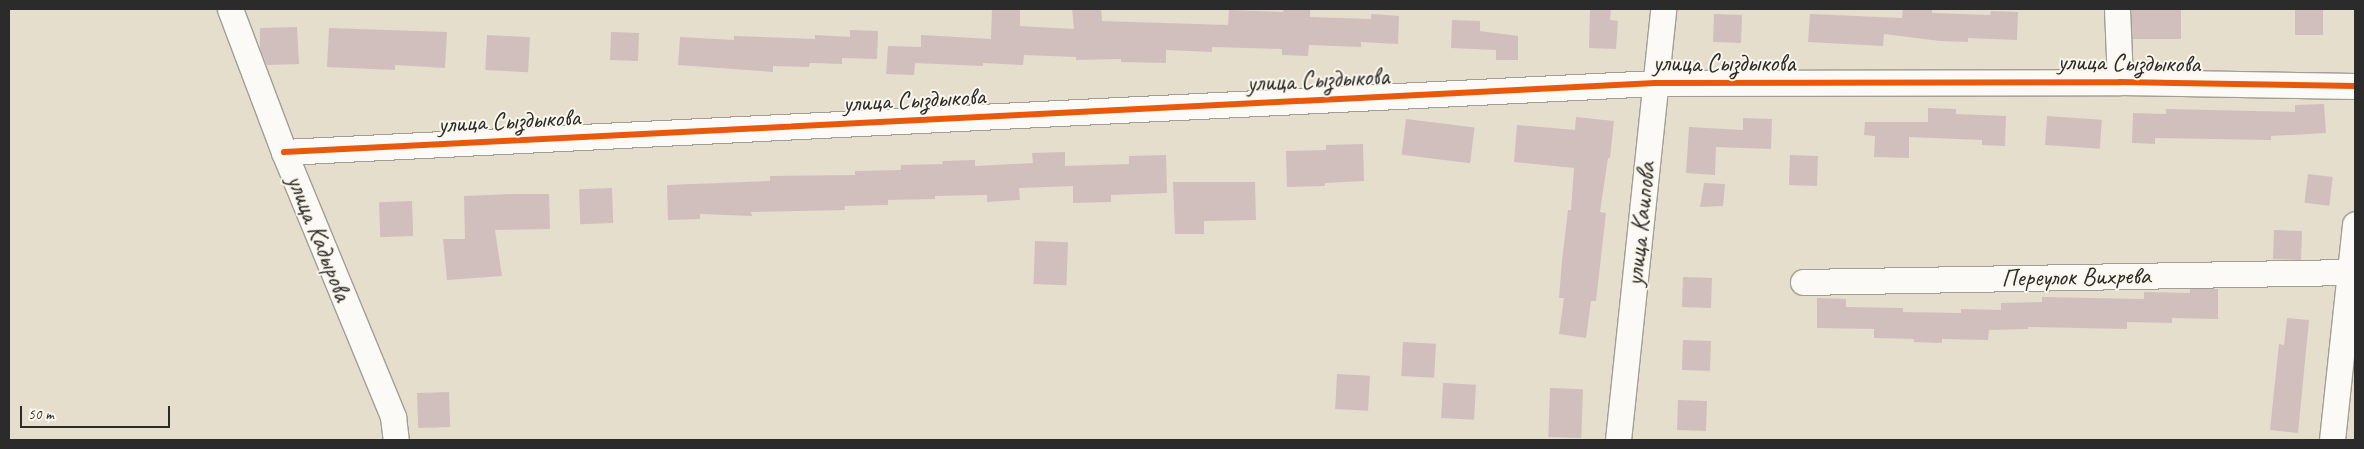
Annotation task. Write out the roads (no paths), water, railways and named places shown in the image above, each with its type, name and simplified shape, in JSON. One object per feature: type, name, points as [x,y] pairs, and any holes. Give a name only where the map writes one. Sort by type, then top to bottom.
[{"type":"street","name":"улица Кадырова","points":[[230,9],[284,152],[393,418],[396,440]]},
{"type":"street","name":"улица Каипова","points":[[1618,440],[1663,9]]},
{"type":"street","points":[[2117,9],[2120,82]]},
{"type":"street","name":"улица Сыздыкова","points":[[284,152],[1655,83],[2120,82],[2355,86]]},
{"type":"street","points":[[2332,440],[2355,224]]},
{"type":"street","name":"Переулок Вихрева","points":[[1803,282],[2350,272]]}]
